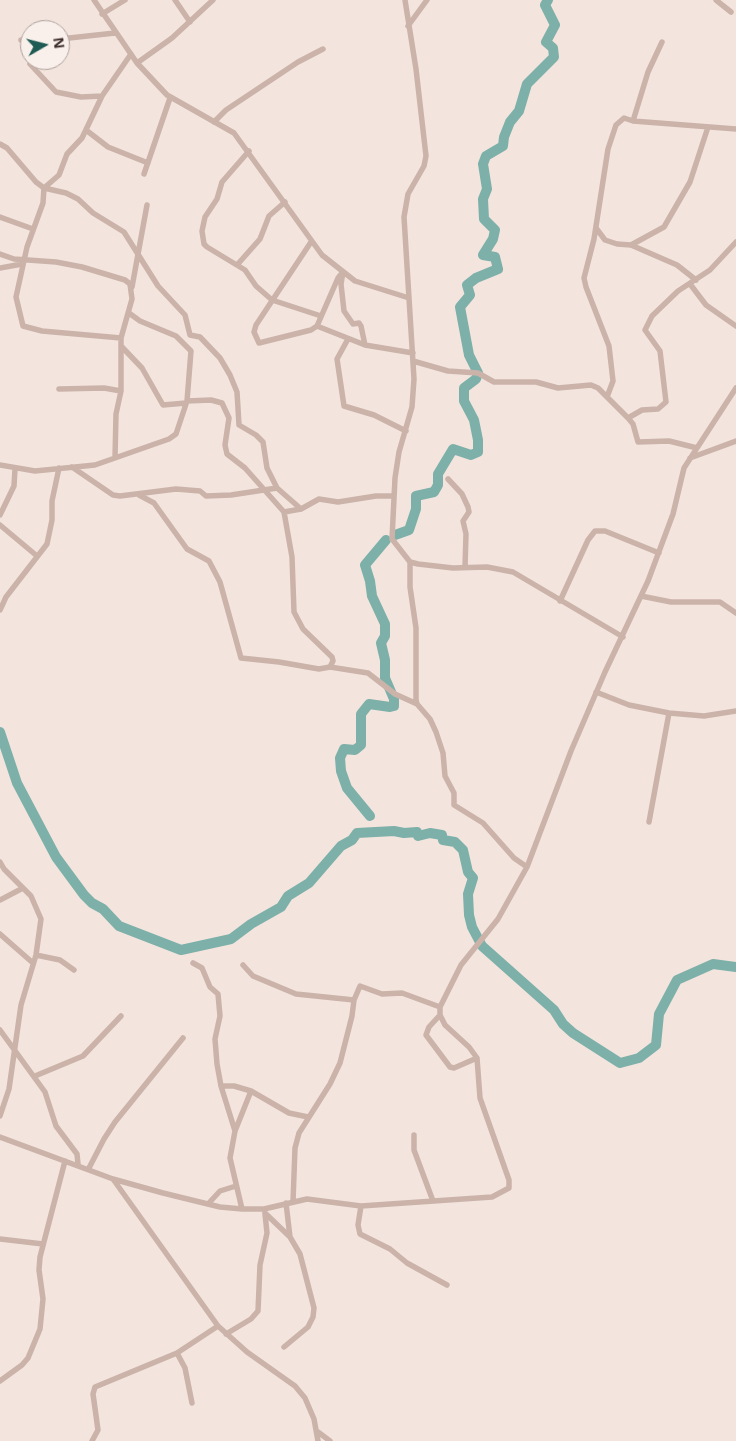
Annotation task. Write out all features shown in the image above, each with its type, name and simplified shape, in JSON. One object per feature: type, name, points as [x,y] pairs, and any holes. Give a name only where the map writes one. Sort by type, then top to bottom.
[{"type":"street","points":[[94,0],[137,63],[170,98],[234,133],[249,151],[311,242],[322,255],[342,273],[355,281],[409,298]]},
{"type":"street","points":[[102,14],[124,0]]},
{"type":"street","points":[[175,0],[190,22]]},
{"type":"street","points":[[137,63],[161,47],[213,0]]},
{"type":"street","points":[[405,0],[416,69],[426,156],[424,166],[413,184],[405,204],[404,234],[410,288],[413,353],[412,408],[399,452],[392,496],[392,539],[410,562],[410,587],[416,628],[416,704]]},
{"type":"street","points":[[408,26],[427,0]]},
{"type":"street","points":[[716,0],[731,12]]},
{"type":"street","points":[[70,38],[115,33]]},
{"type":"street","points":[[634,121],[648,72],[662,42]]},
{"type":"street","points":[[214,122],[234,105],[298,62],[323,49]]},
{"type":"street","points":[[121,338],[42,331],[23,326],[16,296],[23,262],[33,229],[44,203],[44,188],[58,175],[67,154],[86,130],[102,96],[131,54]]},
{"type":"street","points":[[36,70],[56,92],[81,97],[102,96]]},
{"type":"street","points":[[144,174],[170,98]]},
{"type":"street","points":[[607,397],[613,381],[610,346],[584,278],[596,228],[603,176],[612,136],[621,119],[624,118],[634,121],[736,129]]},
{"type":"street","points":[[631,245],[664,227],[690,182],[708,127]]},
{"type":"street","points":[[86,130],[108,147],[148,163]]},
{"type":"street","points":[[0,144],[7,148],[36,182],[44,188],[66,193],[78,199],[93,213],[121,229],[158,286],[185,315],[190,335],[200,337],[220,358],[238,392],[239,425],[256,435],[263,442],[267,468],[277,488],[301,509]]},
{"type":"street","points":[[249,151],[222,182],[217,199],[205,217],[202,231],[207,247],[245,270],[260,291],[272,300],[321,316]]},
{"type":"street","points":[[237,265],[260,239],[269,216],[285,202]]},
{"type":"street","points":[[115,458],[116,414],[120,391],[121,338],[129,313],[137,254],[147,205]]},
{"type":"street","points":[[0,217],[33,229]]},
{"type":"street","points":[[596,228],[605,240],[617,244],[631,245],[677,265],[693,282],[706,305],[736,326]]},
{"type":"street","points":[[311,242],[256,326],[254,332],[259,343],[311,330],[318,326],[342,273]]},
{"type":"street","points":[[628,418],[642,410],[658,409],[665,405],[666,394],[660,351],[645,330],[658,308],[710,270],[736,242]]},
{"type":"street","points":[[0,254],[23,262],[82,267],[125,280],[132,287]]},
{"type":"street","points":[[0,268],[23,262]]},
{"type":"street","points":[[342,273],[344,311],[353,324],[358,323],[361,326],[365,345]]},
{"type":"street","points":[[0,465],[35,471],[95,464],[169,439],[179,429],[186,402],[191,351],[176,336],[140,322],[129,313]]},
{"type":"street","points":[[318,326],[365,345],[413,353]]},
{"type":"street","points":[[348,339],[337,359],[344,406],[374,415],[406,431]]},
{"type":"street","points":[[122,347],[142,368],[163,405],[211,400],[222,403],[229,425],[225,445],[227,454],[244,468],[284,512],[292,557],[294,612],[303,629],[332,657],[333,661],[330,667]]},
{"type":"street","points":[[413,361],[448,371],[478,373],[494,382],[536,382],[558,388],[591,385],[598,388],[633,424],[638,442],[669,441],[697,448]]},
{"type":"street","points":[[59,389],[104,388],[120,391]]},
{"type":"street","points":[[0,1137],[89,1168],[113,1179],[208,1204],[242,1209],[264,1211],[286,1203],[319,1200],[361,1206],[492,1197],[509,1188],[508,1175],[499,1157],[480,1098],[477,1058],[469,1046],[445,1025],[440,1015],[440,1007],[461,965],[498,919],[527,867],[571,751],[596,692],[642,596],[673,514],[681,479],[690,458],[733,398],[736,388]]},
{"type":"street","points":[[690,458],[736,441]]},
{"type":"street","points":[[72,467],[112,495],[139,495],[176,488],[200,491],[206,496],[265,491],[277,488]]},
{"type":"street","points":[[0,610],[6,598],[44,549],[49,536],[52,501],[59,468]]},
{"type":"street","points":[[0,515],[14,486],[15,469]]},
{"type":"street","points":[[448,479],[462,494],[469,512],[463,521],[466,534],[465,567]]},
{"type":"street","points":[[139,495],[154,503],[188,549],[209,561],[220,582],[241,658],[319,669],[330,667],[368,673],[396,694],[416,704],[430,719],[436,732],[443,753],[445,776],[454,793],[454,805],[484,823],[514,858],[527,867]]},
{"type":"street","points":[[284,512],[301,509],[319,499],[338,502],[376,496],[392,496]]},
{"type":"street","points":[[0,525],[38,556]]},
{"type":"street","points":[[560,601],[588,540],[595,531],[605,531],[659,552]]},
{"type":"street","points":[[410,562],[486,567],[513,572],[623,637]]},
{"type":"street","points":[[642,596],[679,603],[720,602],[736,614]]},
{"type":"street","points":[[596,692],[629,705],[669,713],[704,716],[736,711]]},
{"type":"street","points":[[648,822],[669,713]]},
{"type":"street","points":[[0,862],[36,904],[41,919],[36,955],[21,1005],[9,1089],[0,1116]]},
{"type":"street","points":[[0,900],[23,888]]},
{"type":"street","points":[[0,934],[33,964]]},
{"type":"street","points":[[36,955],[60,960],[74,970]]},
{"type":"street","points":[[193,964],[201,966],[210,986],[218,994],[220,1016],[215,1045],[221,1086],[235,1131]]},
{"type":"street","points":[[243,965],[253,976],[296,994],[354,1000]]},
{"type":"street","points":[[293,1202],[295,1148],[308,1117],[330,1084],[340,1063],[352,1016],[354,1000],[360,986],[382,994],[402,993],[440,1007]]},
{"type":"street","points":[[440,1015],[426,1034],[450,1067],[454,1068],[477,1058]]},
{"type":"street","points":[[35,1076],[83,1056],[121,1016]]},
{"type":"street","points":[[0,1030],[35,1076],[49,1099],[60,1132],[77,1154],[78,1164]]},
{"type":"street","points":[[89,1168],[115,1122],[183,1038]]},
{"type":"street","points":[[221,1086],[234,1086],[252,1091],[289,1113],[308,1117]]},
{"type":"street","points":[[242,1209],[230,1158],[235,1131],[252,1091]]},
{"type":"street","points":[[414,1135],[414,1150],[433,1201]]},
{"type":"street","points":[[0,1381],[22,1365],[28,1358],[40,1329],[43,1299],[39,1270],[43,1244],[65,1161]]},
{"type":"street","points":[[113,1179],[218,1326],[295,1386],[310,1408],[318,1432],[318,1441]]},
{"type":"street","points":[[208,1204],[220,1191],[236,1186]]},
{"type":"street","points":[[286,1203],[290,1237]]},
{"type":"street","points":[[361,1206],[358,1225],[360,1234],[390,1249],[407,1263],[446,1285]]},
{"type":"street","points":[[226,1334],[251,1319],[258,1311],[260,1265],[267,1233],[264,1211]]},
{"type":"street","points":[[264,1211],[290,1237],[300,1254],[314,1308],[313,1317],[308,1327],[284,1347]]},
{"type":"street","points":[[0,1239],[43,1244]]},
{"type":"street","points":[[92,1441],[98,1430],[93,1394],[95,1387],[177,1353],[218,1326]]},
{"type":"street","points":[[177,1353],[184,1368],[192,1404]]},
{"type":"street","points":[[318,1432],[330,1441]]},
{"type":"waterway","points":[[395,535],[409,530],[416,509],[416,496],[434,492],[438,485],[438,474],[453,449],[471,455],[478,452],[474,420],[464,401],[464,388],[476,379],[478,373],[469,355],[460,307],[470,295],[467,285],[476,278],[498,269],[495,257],[483,255],[493,239],[495,230],[484,219],[483,199],[487,189],[483,164],[486,156],[503,146],[504,137],[510,122],[519,111],[527,84],[554,57],[553,48],[546,42],[555,25],[545,5],[548,0]]},
{"type":"waterway","points":[[370,816],[347,788],[341,771],[340,758],[344,749],[355,750],[361,745],[361,714],[369,704],[394,706],[394,699],[385,678],[385,660],[381,643],[385,636],[385,624],[372,596],[365,565],[386,540]]},
{"type":"waterway","points":[[0,732],[17,783],[56,857],[84,895],[92,903],[103,909],[119,926],[181,950],[231,939],[251,924],[281,907],[288,896],[309,883],[341,846],[352,840],[357,833],[394,831],[404,833],[417,832],[418,836],[430,833],[442,835],[443,840],[455,842],[463,850],[468,872],[473,878],[468,894],[469,915],[472,927],[482,946],[554,1010],[563,1024],[573,1033],[620,1063],[639,1058],[656,1045],[659,1014],[677,980],[713,964],[736,967]]}]
